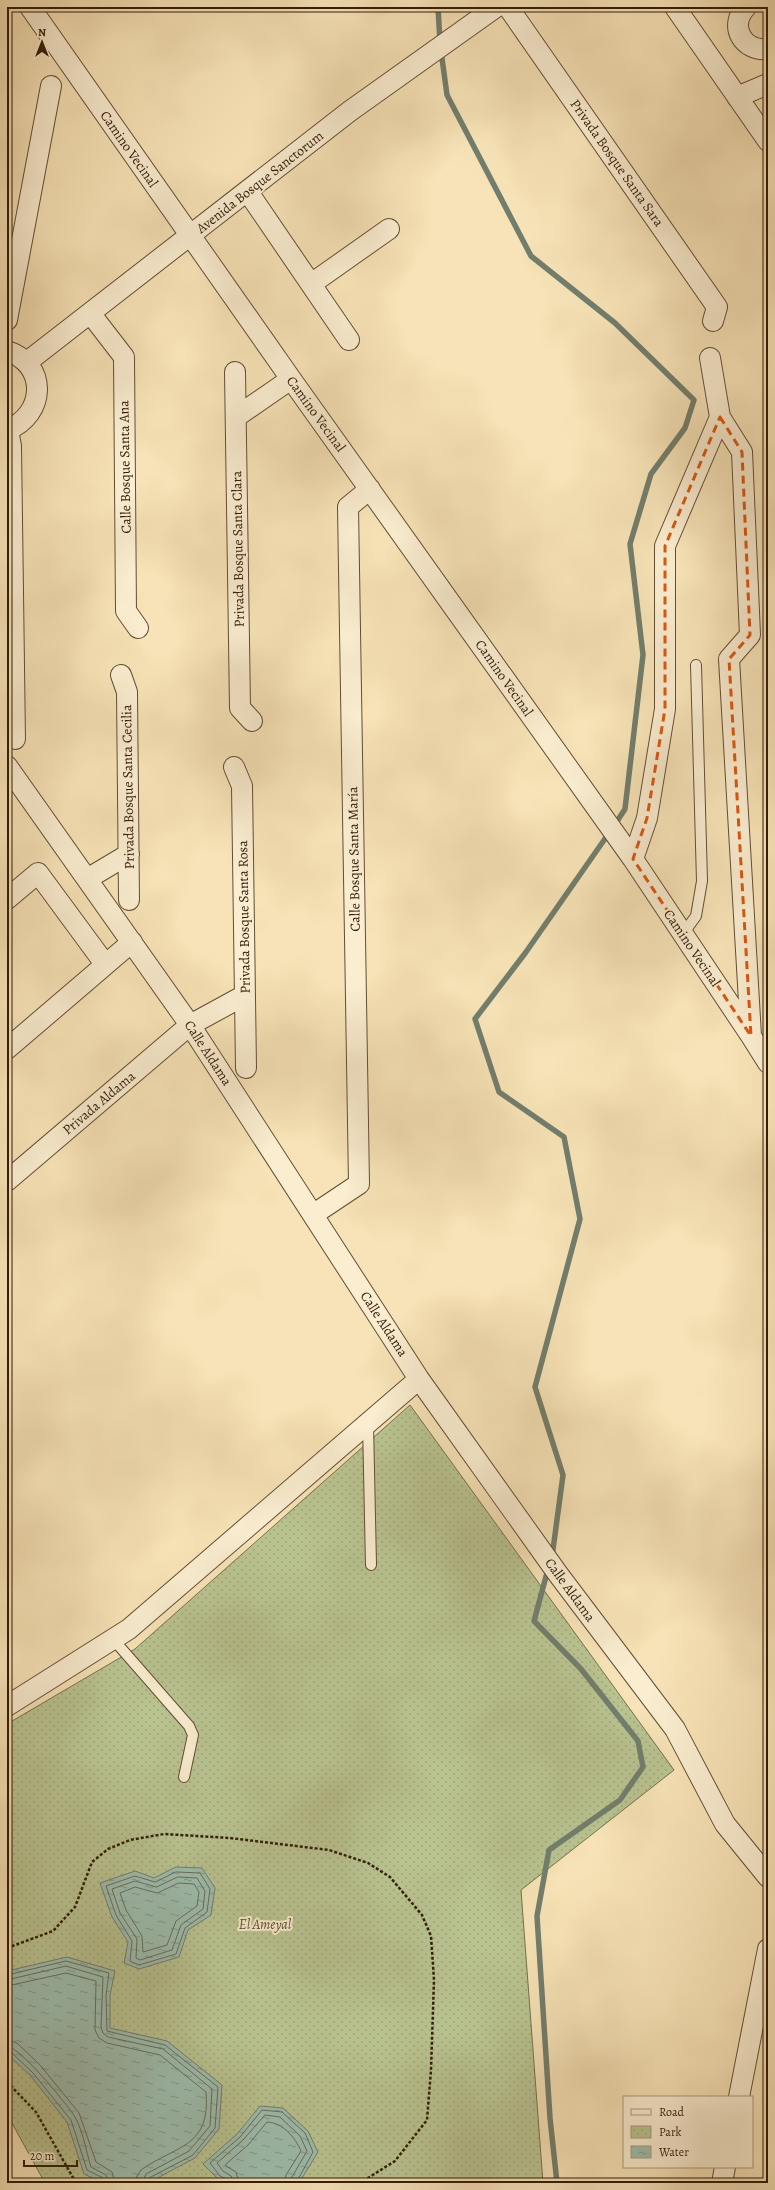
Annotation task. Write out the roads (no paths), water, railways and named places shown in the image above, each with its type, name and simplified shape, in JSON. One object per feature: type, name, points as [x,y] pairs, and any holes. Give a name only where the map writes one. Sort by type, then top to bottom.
[{"type":"street","name":"Camino Vecinal","points":[[30,7],[291,379],[633,859],[768,1063]]},
{"type":"street","name":"Avenida Bosque Sanctorum","points":[[27,362],[248,192],[350,111],[496,7]]},
{"type":"street","name":"Privada Bosque Santa Sara","points":[[508,7],[717,307],[713,321]]},
{"type":"street","points":[[675,7],[768,141]]},
{"type":"street","points":[[746,7],[741,12],[738,22],[738,32],[743,41],[751,48],[760,50],[768,49]]},
{"type":"street","points":[[737,97],[768,84]]},
{"type":"street","points":[[7,320],[49,121],[51,86]]},
{"type":"street","points":[[248,192],[349,340]]},
{"type":"street","points":[[311,284],[389,229]]},
{"type":"street","name":"Calle Bosque Santa Ana","points":[[90,313],[124,357],[126,611],[138,628]]},
{"type":"street","points":[[7,351],[16,354],[27,362],[36,377],[38,393],[33,409],[23,422],[9,435],[15,739]]},
{"type":"street","points":[[710,358],[720,418],[742,452],[750,635],[729,658],[751,1036]]},
{"type":"street","name":"Privada Bosque Santa Clara","points":[[235,372],[240,708],[252,721]]},
{"type":"street","points":[[236,417],[291,379]]},
{"type":"street","points":[[633,859],[646,818],[665,709],[665,546],[720,418]]},
{"type":"street","name":"Calle Bosque Santa María","points":[[314,1214],[359,1184],[348,507],[370,489]]},
{"type":"street","name":"Privada Bosque Santa Cecilia","points":[[121,675],[127,692],[129,900]]},
{"type":"street","name":"Calle Aldama","points":[[7,766],[87,879],[119,952],[190,1026],[314,1214],[419,1379],[558,1574],[675,1729],[725,1824],[768,1877]]},
{"type":"street","name":"Privada Bosque Santa Rosa","points":[[234,767],[242,786],[246,1068]]},
{"type":"street","points":[[87,879],[129,854]]},
{"type":"street","points":[[7,899],[38,873],[119,952],[7,1049]]},
{"type":"street","name":"Privada Aldama","points":[[7,1181],[190,1026],[245,995]]},
{"type":"street","points":[[7,1706],[129,1629],[419,1379]]},
{"type":"street","points":[[739,2096],[768,1949]]},
{"type":"street","points":[[722,2183],[725,2168]]},
{"type":"lane","points":[[683,934],[696,916],[702,881],[696,665]]},
{"type":"lane","points":[[368,1423],[371,1565]]},
{"type":"lane","points":[[113,1639],[189,1726],[192,1735],[184,1778]]},
{"type":"water","points":[[176,1867],[202,1868],[215,1888],[211,1915],[188,1930],[179,1957],[139,1969],[124,1963],[128,1942],[112,1917],[100,1883],[135,1871],[154,1878]]},
{"type":"water","points":[[67,1957],[115,1971],[110,1995],[110,2028],[167,2041],[222,2085],[219,2129],[195,2158],[148,2183],[104,2183],[84,2174],[67,2122],[30,2075],[7,2054],[7,1971]]},
{"type":"water","points":[[260,2106],[283,2108],[308,2131],[318,2152],[299,2183],[235,2183],[219,2180],[203,2164],[237,2134]]},
{"type":"waterway","points":[[438,7],[440,42]]},
{"type":"waterway","points":[[441,51],[447,95],[531,256],[615,323],[694,400],[685,428],[651,474],[630,544],[643,655],[625,809],[614,826]]},
{"type":"waterway","points":[[552,1557],[563,1475],[535,1387],[580,1219],[564,1137],[499,1092],[475,1019],[526,952],[609,833]]},
{"type":"waterway","points":[[548,1569],[534,1621],[581,1669],[638,1741],[643,1767],[620,1800],[549,1850],[537,1916],[550,2118],[557,2183]]},
{"type":"park label","name":"El Ameyal","points":[[265,1924]]}]
